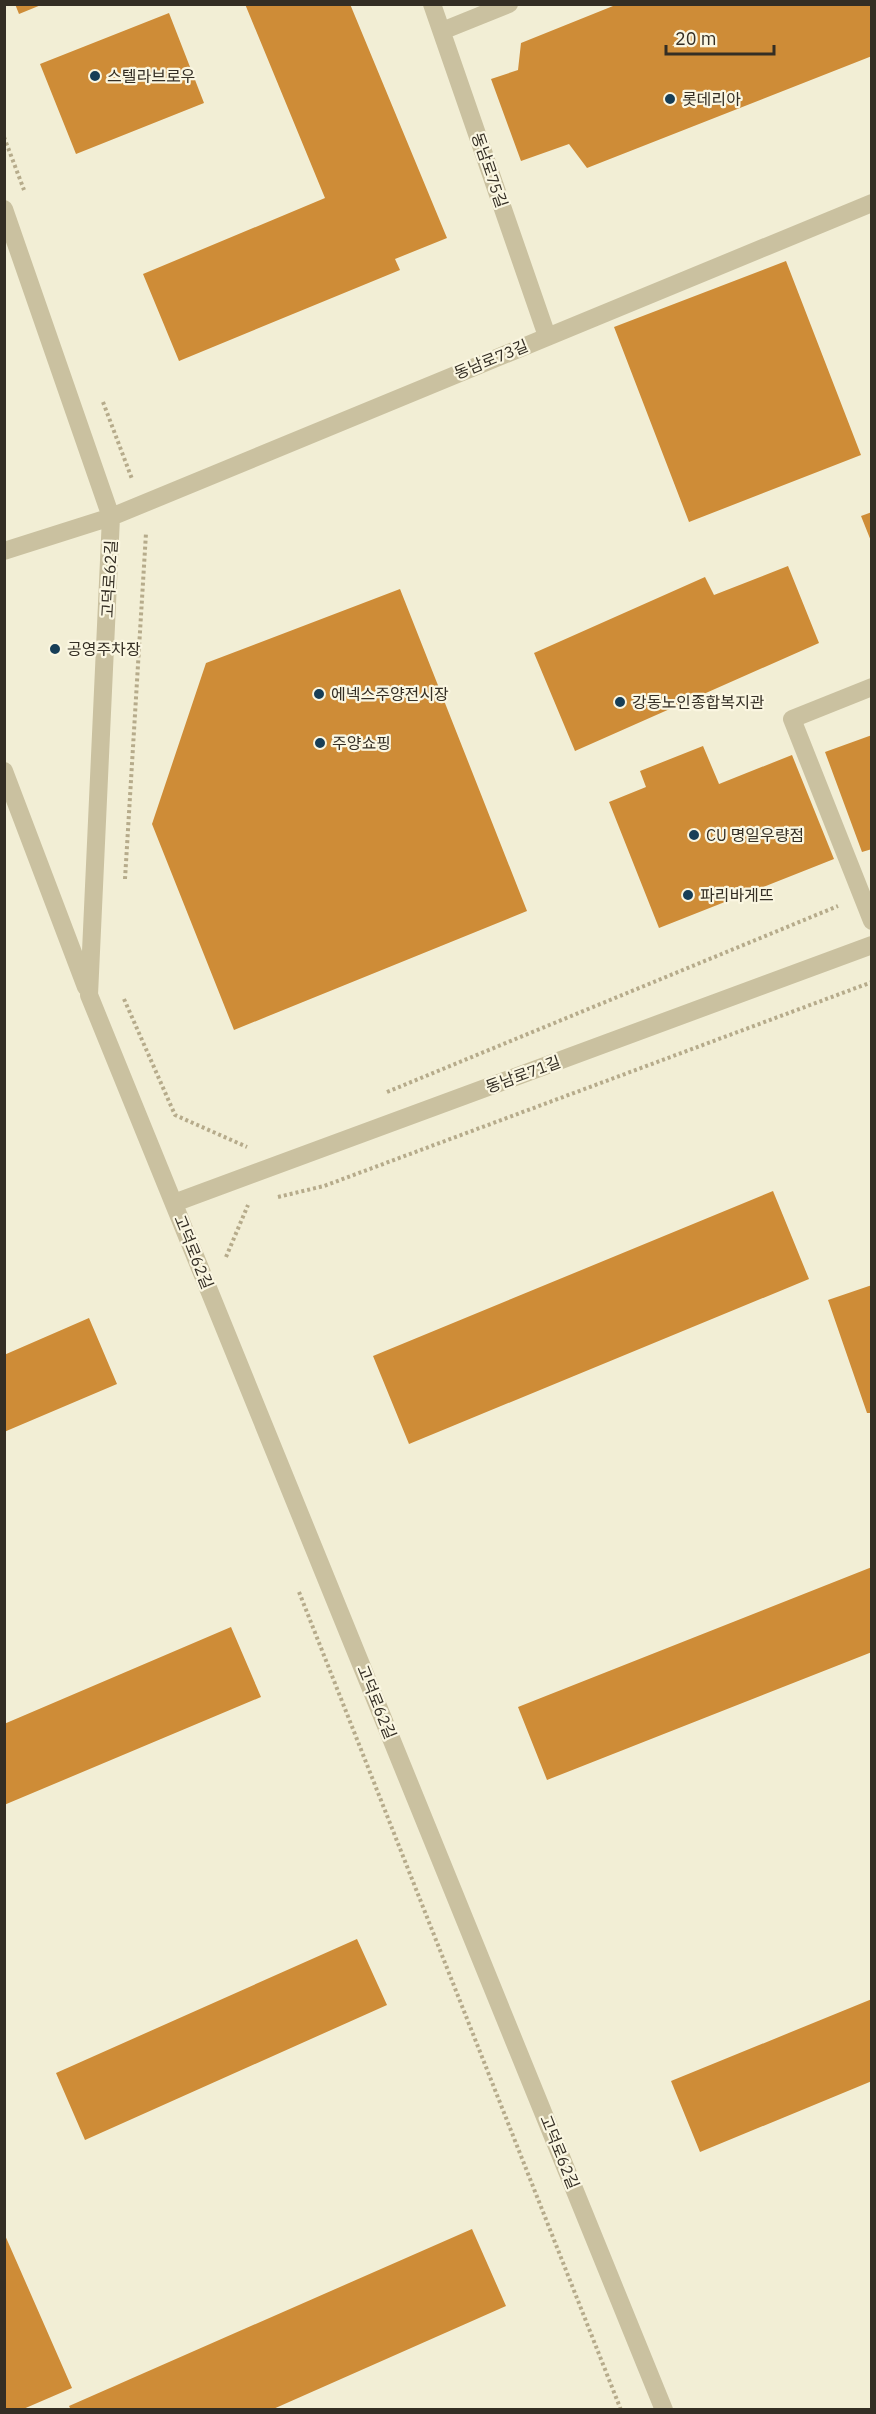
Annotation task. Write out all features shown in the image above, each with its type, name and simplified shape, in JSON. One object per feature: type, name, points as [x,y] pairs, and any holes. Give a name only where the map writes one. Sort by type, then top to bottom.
[{"type":"street","name":"동남로75길","points":[[432,4],[547,336]]},
{"type":"street","points":[[442,31],[509,4]]},
{"type":"street","name":"동남로73길","points":[[4,551],[111,517],[872,203]]},
{"type":"street","name":"고덕로62길","points":[[5,217],[111,517],[89,994]]},
{"type":"street","points":[[872,687],[792,719],[872,921]]},
{"type":"street","name":"고덕로62길","points":[[4,771],[89,994],[664,2409]]},
{"type":"street","name":"동남로71길","points":[[174,1203],[872,945]]},
{"type":"path","points":[[4,137],[25,193]]},
{"type":"path","points":[[100,393],[133,483]]},
{"type":"path","points":[[125,880],[146,531]]},
{"type":"path","points":[[381,1094],[862,896]]},
{"type":"path","points":[[274,1198],[324,1186],[872,982]]},
{"type":"path","points":[[122,996],[175,1115],[250,1148]]},
{"type":"path","points":[[297,1589],[621,2409]]},
{"type":"building","points":[[15,4],[41,4],[41,5],[19,14]]},
{"type":"building","points":[[245,4],[350,4],[447,238],[395,259],[400,270],[179,361],[143,274],[325,198]]},
{"type":"building","points":[[618,4],[872,4],[872,56],[587,168],[569,144],[521,161],[491,79],[518,70],[521,43]]},
{"type":"building","points":[[169,13],[204,103],[76,154],[40,64]]},
{"type":"building","points":[[786,261],[861,455],[689,522],[614,327]]},
{"type":"building","points":[[872,512],[872,541],[871,541],[861,516]]},
{"type":"building","name":"강동노인종합복지관","points":[[788,566],[819,643],[575,751],[534,653],[705,577],[714,595]]},
{"type":"building","name":"주양쇼핑","points":[[400,589],[527,911],[234,1030],[152,824],[206,663]]},
{"type":"building","points":[[872,735],[872,849],[862,852],[825,752]]},
{"type":"building","points":[[703,746],[719,784],[792,755],[834,859],[659,928],[609,802],[646,787],[640,771]]},
{"type":"building","points":[[773,1191],[809,1279],[409,1444],[373,1356]]},
{"type":"building","points":[[872,1285],[872,1413],[867,1413],[828,1300]]},
{"type":"building","points":[[89,1318],[117,1384],[4,1432],[4,1355]]},
{"type":"building","points":[[872,1567],[872,1652],[547,1780],[518,1707]]},
{"type":"building","points":[[231,1627],[261,1697],[4,1805],[4,1724]]},
{"type":"building","points":[[357,1939],[387,2005],[85,2140],[56,2073]]},
{"type":"building","points":[[872,1999],[872,2081],[700,2152],[671,2081]]},
{"type":"building","points":[[472,2229],[506,2306],[271,2410],[71,2410],[69,2406]]},
{"type":"building","points":[[4,2233],[72,2388],[21,2410],[4,2410]]},
{"type":"place","name":"스텔라브로우","points":[[95,76]]},
{"type":"place","name":"롯데리아","points":[[670,99]]},
{"type":"place","name":"공영주차장","points":[[55,649]]},
{"type":"place","name":"에넥스주양전시장","points":[[319,694]]},
{"type":"place","name":"강동노인종합복지관","points":[[620,702]]},
{"type":"place","name":"주양쇼핑","points":[[320,743]]},
{"type":"place","name":"CU 명일우량점","points":[[694,835]]},
{"type":"place","name":"파리바게뜨","points":[[688,895]]}]
